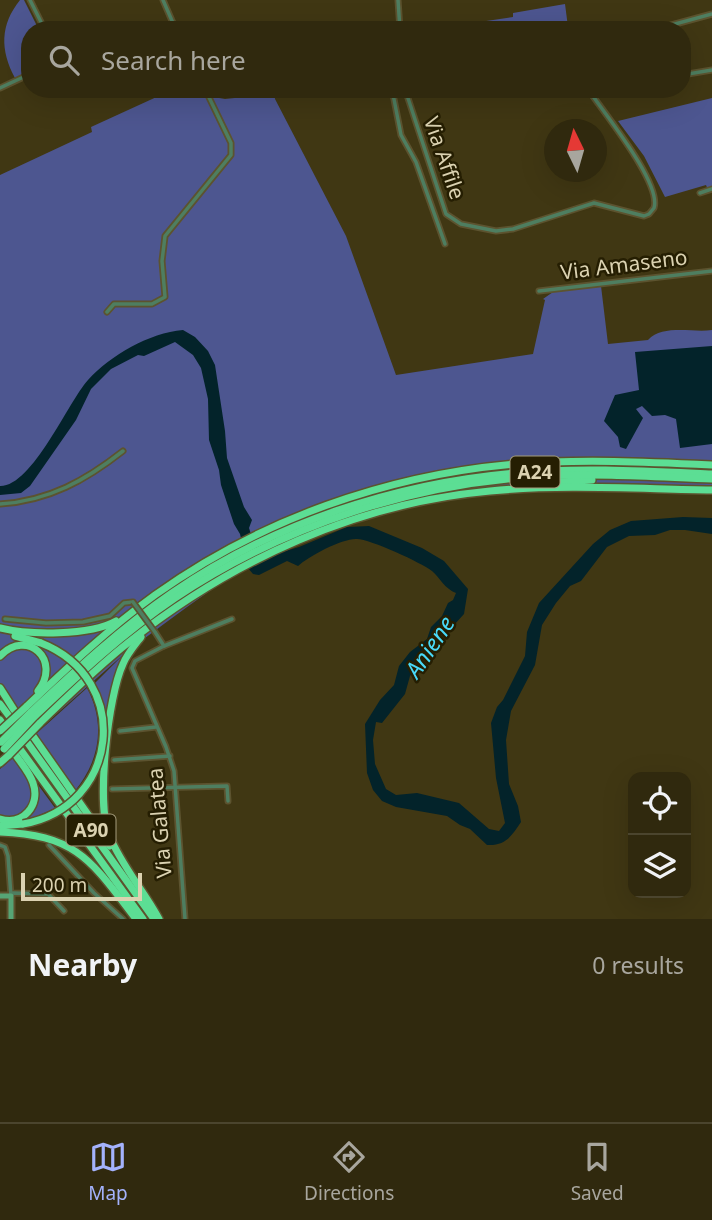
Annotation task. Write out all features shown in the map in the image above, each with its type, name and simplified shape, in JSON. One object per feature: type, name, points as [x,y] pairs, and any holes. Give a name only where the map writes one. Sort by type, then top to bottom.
[{"type":"highway","points":[[1,626],[23,633],[103,628],[227,550],[282,522],[355,496],[428,477],[513,465],[610,462],[712,465]]},
{"type":"highway","name":"A24","points":[[7,749],[32,713],[121,638],[174,599],[270,538],[438,484],[523,472],[608,470],[712,478]]},
{"type":"highway","points":[[157,919],[109,836],[104,816],[104,769],[112,704],[128,654],[177,606],[234,563],[308,536],[363,509],[508,487],[597,479],[712,478]]},
{"type":"highway","points":[[488,491],[551,488],[712,490]]},
{"type":"highway","points":[[32,713],[92,645],[154,596]]},
{"type":"highway","points":[[0,826],[23,824],[55,814],[77,797],[93,774],[103,741],[102,712],[92,684],[69,658],[1,626]]},
{"type":"highway","points":[[1,724],[32,713],[81,684],[151,630]]},
{"type":"highway","points":[[0,656],[12,647],[23,645],[33,648],[44,658],[46,677],[32,713]]},
{"type":"highway","points":[[0,688],[11,713],[0,704]]},
{"type":"highway","name":"A90","points":[[126,866],[30,739],[157,919]]},
{"type":"highway","points":[[0,763],[7,749],[32,780],[35,791],[34,802],[23,817],[11,821],[0,819]]},
{"type":"highway","name":"A90","points":[[7,749],[143,919]]},
{"type":"highway","points":[[0,832],[42,836],[70,847],[94,867],[136,919]]},
{"type":"street","points":[[30,0],[40,21]]},
{"type":"street","points":[[163,0],[172,21]]},
{"type":"street","points":[[398,0],[399,21]]},
{"type":"street","points":[[686,21],[712,14]]},
{"type":"street","points":[[691,74],[712,70]]},
{"type":"street","points":[[0,88],[21,78]]},
{"type":"street","points":[[107,312],[114,304],[152,304],[165,297],[162,261],[165,236],[231,155],[231,143],[209,98]]},
{"type":"street","points":[[394,98],[401,135],[416,162],[444,244]]},
{"type":"street","name":"Via Affile","points":[[408,98],[446,214],[461,224],[496,232],[592,203],[644,216],[654,208],[654,193],[645,172],[594,98]]},
{"type":"street","points":[[701,193],[712,189]]},
{"type":"street","name":"Via Amaseno","points":[[539,291],[712,271]]},
{"type":"street","points":[[0,504],[37,498],[77,483],[124,451]]},
{"type":"street","points":[[1,626],[83,622],[112,616],[124,603],[133,603],[164,646],[232,619]]},
{"type":"street","name":"Via Galatea","points":[[164,646],[132,665],[170,756],[176,787],[185,919]]},
{"type":"street","points":[[120,731],[157,727]]},
{"type":"street","points":[[114,760],[170,756]]},
{"type":"street","points":[[112,789],[226,786],[228,801]]},
{"type":"street","points":[[0,845],[5,847],[8,856],[11,919]]},
{"type":"street","points":[[49,845],[94,893],[123,919]]},
{"type":"street","points":[[0,896],[13,893],[47,894],[64,911]]},
{"type":"shaded area","points":[[20,0],[24,0],[34,21],[21,21],[21,76],[15,78],[7,58],[4,38],[13,9]]},
{"type":"shaded area","points":[[565,4],[567,21],[486,21],[513,17],[513,13]]},
{"type":"shaded area","points":[[154,98],[275,98],[346,236],[396,375],[533,354],[545,300],[543,299],[553,292],[601,286],[608,344],[648,340],[662,332],[712,330],[712,492],[590,490],[497,493],[417,506],[339,528],[289,547],[247,568],[126,652],[112,688],[106,727],[103,707],[94,684],[124,654],[35,733],[0,685],[0,175],[92,132],[91,127]]},
{"type":"shaded area","points":[[712,98],[712,189],[708,190],[706,185],[665,197],[644,156],[618,121]]},
{"type":"shaded area","points":[[87,688],[97,715],[97,742],[90,768],[74,792],[36,734]]},
{"type":"shaded area","points":[[13,758],[29,779],[32,790],[31,804],[22,813],[0,816],[0,769]]},
{"type":"shaded area","points":[[33,778],[55,808],[29,820],[0,821],[34,809],[38,800]]},
{"type":"water","name":"Aniene","points":[[183,330],[195,337],[208,351],[215,365],[227,458],[244,507],[252,520],[249,528],[259,559],[299,547],[347,527],[369,526],[422,548],[444,561],[468,589],[464,614],[441,635],[410,676],[405,694],[382,723],[376,722],[373,740],[375,764],[386,789],[396,795],[417,793],[459,803],[489,829],[499,831],[505,823],[496,778],[491,723],[525,656],[527,632],[539,603],[593,544],[610,530],[631,521],[712,518],[712,534],[670,530],[655,535],[629,536],[607,547],[581,581],[570,586],[556,603],[542,625],[535,665],[511,711],[506,740],[509,784],[521,822],[503,842],[487,845],[470,829],[447,816],[396,807],[382,801],[373,790],[367,773],[365,724],[380,700],[394,685],[399,666],[410,652],[427,639],[431,627],[442,616],[456,593],[432,571],[418,563],[384,547],[357,539],[326,548],[298,566],[287,561],[259,575],[253,574],[248,568],[240,534],[221,485],[209,440],[208,399],[201,368],[193,355],[175,342],[144,356],[138,355],[111,369],[91,389],[76,420],[30,486],[21,493],[0,495],[0,486],[12,483],[37,459],[80,391],[97,371],[131,347],[157,336]]},
{"type":"water","points":[[712,346],[712,444],[680,448],[676,419],[665,415],[652,416],[642,406],[636,409],[643,418],[626,449],[620,447],[618,437],[604,421],[615,395],[639,390],[635,352]]}]
